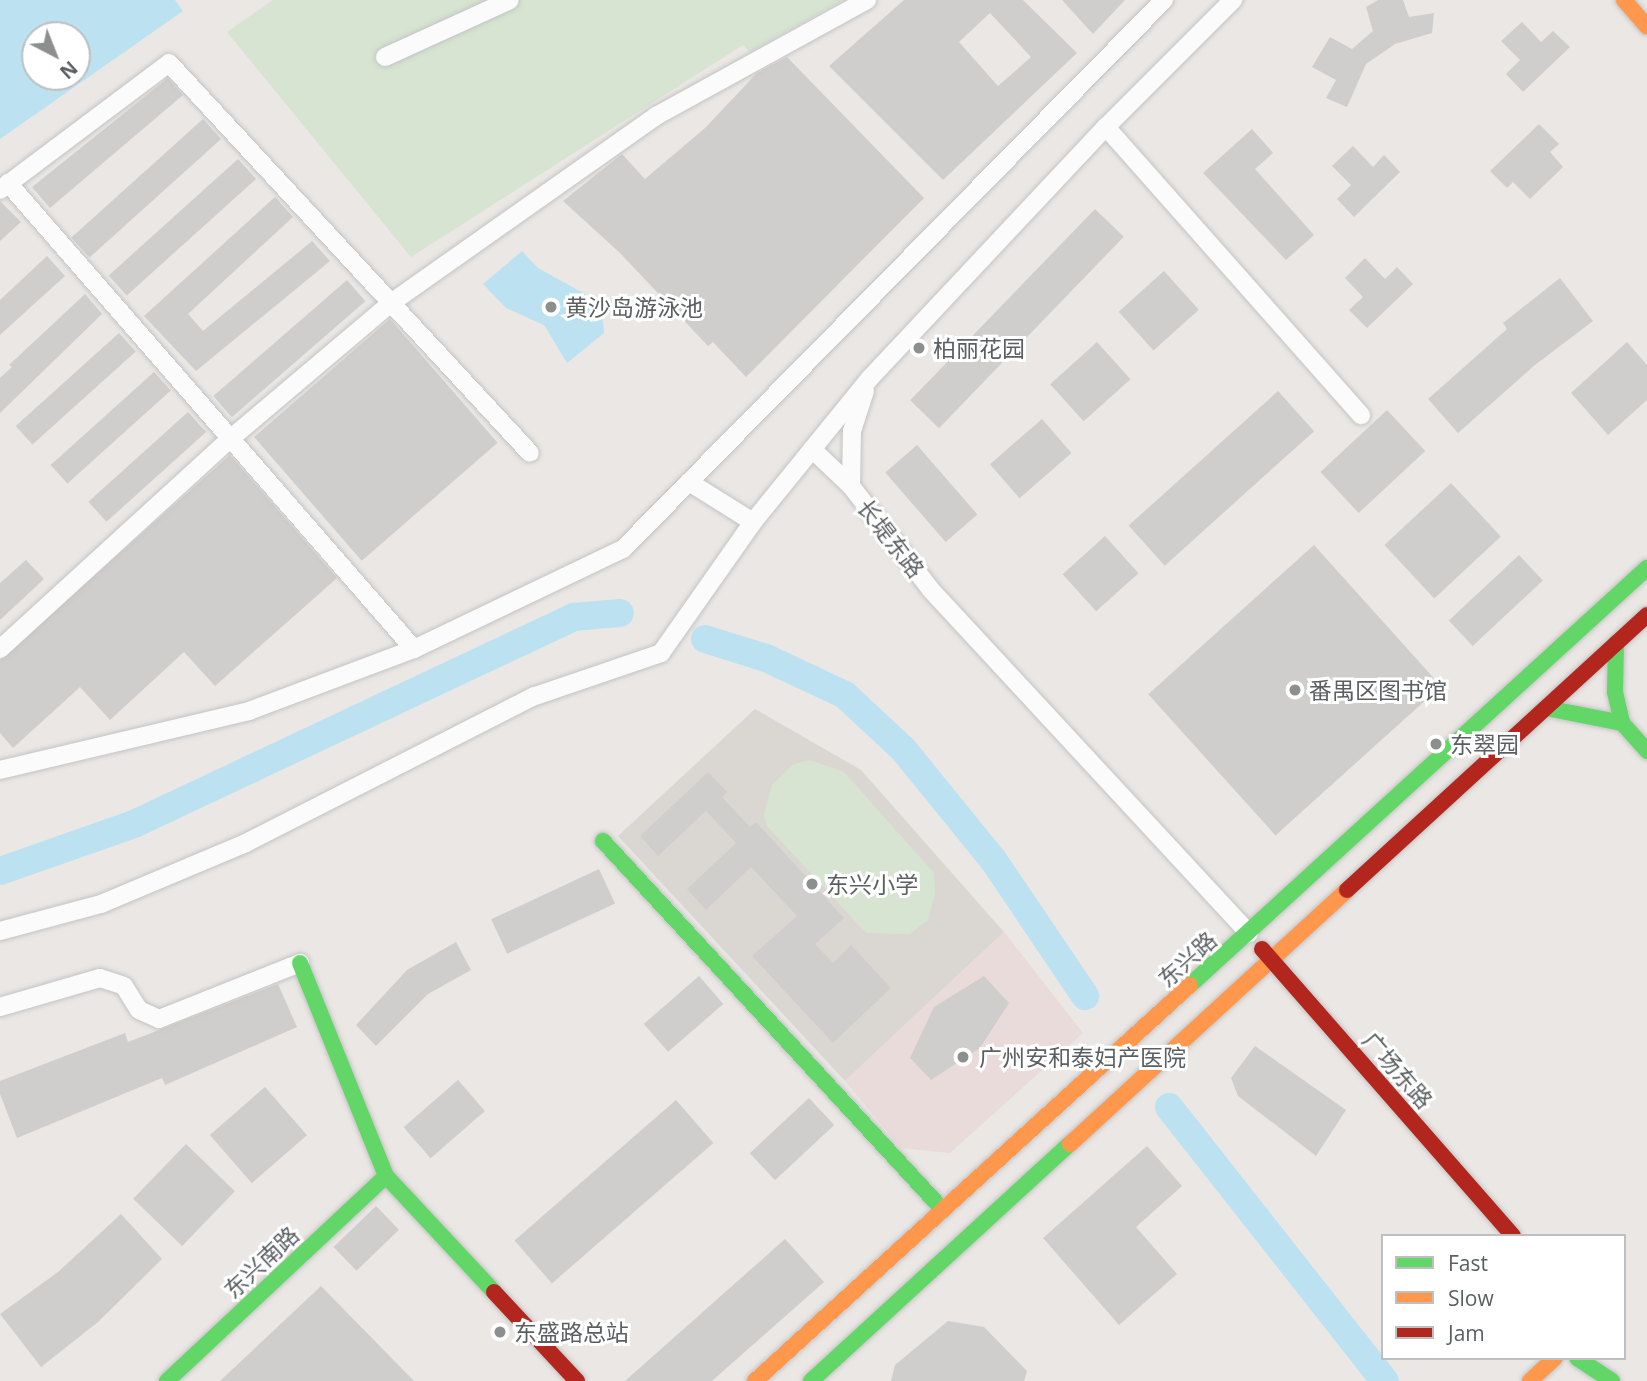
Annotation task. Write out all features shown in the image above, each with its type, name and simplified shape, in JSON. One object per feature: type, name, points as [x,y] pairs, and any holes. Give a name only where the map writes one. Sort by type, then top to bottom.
[{"type":"main road","points":[[1624,0],[1647,26]]},
{"type":"main road","name":"东兴路","points":[[755,1381],[1249,934],[1647,568]]},
{"type":"main road","points":[[811,1381],[1647,615]]},
{"type":"main road","points":[[1616,643],[1615,692],[1622,723],[1647,751]]},
{"type":"main road","points":[[1546,708],[1622,723]]},
{"type":"main road","points":[[603,841],[943,1210]]},
{"type":"main road","name":"广场东路","points":[[1249,934],[1511,1234]]},
{"type":"main road","points":[[300,963],[386,1176],[577,1381]]},
{"type":"main road","name":"东兴南路","points":[[167,1381],[386,1176]]},
{"type":"main road","points":[[1530,1381],[1553,1360]]},
{"type":"main road","points":[[1580,1360],[1612,1381]]},
{"type":"street","points":[[385,57],[510,0]]},
{"type":"street","points":[[0,649],[230,439],[391,303],[656,116],[867,0]]},
{"type":"street","points":[[0,770],[249,711],[414,649],[623,549],[1164,0]]},
{"type":"street","name":"长堤东路","points":[[1233,0],[1106,127],[870,378],[852,431],[851,486],[931,590],[1249,934]]},
{"type":"street","points":[[414,649],[4,187],[169,63],[530,453]]},
{"type":"street","points":[[1106,127],[1361,415]]},
{"type":"street","points":[[0,931],[101,904],[185,869],[246,843],[535,696],[662,653],[753,522],[870,378]]},
{"type":"street","points":[[812,449],[851,486]]},
{"type":"street","points":[[689,482],[753,522]]},
{"type":"street","points":[[0,1007],[100,978],[124,986],[139,1010],[159,1019],[300,963]]},
{"type":"shaded area","name":"东兴小学","points":[[755,709],[861,770],[1004,932],[845,1081],[618,836]]},
{"type":"shaded area","name":"广州安和泰妇产医院","points":[[1004,932],[1083,1033],[950,1153],[901,1148],[845,1081]]},
{"type":"green space","points":[[273,0],[844,0],[750,52],[743,45],[411,257],[227,32]]},
{"type":"green space","points":[[810,760],[844,772],[934,873],[935,893],[928,920],[910,934],[866,933],[767,826],[764,814],[772,785],[794,764]]},
{"type":"water","points":[[0,0],[175,0],[183,11],[91,75],[91,21],[21,21],[21,91],[69,91],[0,139]]},
{"type":"water","name":"黄沙岛游泳池","points":[[522,251],[538,268],[585,294],[603,321],[604,333],[567,363],[544,325],[506,308],[483,284]]},
{"type":"building","points":[[904,0],[1023,0],[1077,53],[943,180],[829,66]],"holes":[[[990,13],[1031,57],[998,86],[959,42]]]},
{"type":"building","points":[[1062,0],[1125,0],[1093,34]]},
{"type":"building","points":[[1378,0],[1403,0],[1409,17],[1434,13],[1432,33],[1395,44],[1366,64],[1347,107],[1326,98],[1336,80],[1312,67],[1330,37],[1352,49],[1373,31],[1366,7]]},
{"type":"building","points":[[1522,22],[1541,42],[1553,31],[1570,47],[1523,92],[1506,74],[1520,60],[1501,41]]},
{"type":"building","points":[[787,57],[924,198],[746,377],[713,342],[708,346],[620,253],[563,201],[622,154],[645,179],[705,128],[757,73]]},
{"type":"building","points":[[168,78],[183,95],[50,208],[32,187]]},
{"type":"building","points":[[203,119],[221,139],[90,258],[71,237]]},
{"type":"building","points":[[1539,124],[1559,144],[1550,152],[1563,167],[1530,199],[1513,182],[1507,188],[1490,171]]},
{"type":"building","points":[[1252,129],[1273,153],[1255,169],[1314,235],[1286,260],[1203,173]]},
{"type":"building","points":[[1353,146],[1373,167],[1384,155],[1400,172],[1354,217],[1337,199],[1351,185],[1332,166]]},
{"type":"building","points":[[238,159],[256,179],[127,295],[109,275]]},
{"type":"building","points":[[275,197],[293,217],[188,314],[203,331],[312,241],[330,261],[196,371],[144,316]]},
{"type":"building","points":[[0,201],[21,222],[0,241]]},
{"type":"building","points":[[1095,209],[1124,237],[939,428],[910,400]]},
{"type":"building","points":[[47,256],[65,276],[0,335],[0,300]]},
{"type":"building","points":[[1365,258],[1385,279],[1397,267],[1413,284],[1367,328],[1349,310],[1363,297],[1345,278]]},
{"type":"building","points":[[1164,271],[1199,310],[1153,350],[1119,312]]},
{"type":"building","points":[[1560,278],[1593,321],[1535,365],[1458,433],[1428,399],[1507,329],[1503,323]]},
{"type":"building","points":[[347,280],[365,301],[232,417],[213,396]]},
{"type":"building","points":[[85,294],[102,314],[0,413],[0,378],[12,367],[9,365]]},
{"type":"building","points":[[390,319],[498,443],[362,561],[254,437]]},
{"type":"building","points":[[119,333],[136,352],[32,445],[16,426]]},
{"type":"building","points":[[1097,342],[1130,379],[1084,421],[1050,384]]},
{"type":"building","points":[[1627,342],[1647,365],[1647,400],[1608,435],[1571,393]]},
{"type":"building","points":[[154,372],[171,391],[67,484],[51,465]]},
{"type":"building","points":[[1278,391],[1314,431],[1165,566],[1129,525]]},
{"type":"building","points":[[1387,410],[1425,451],[1359,513],[1320,472]]},
{"type":"building","points":[[188,412],[206,432],[106,522],[88,502]]},
{"type":"building","points":[[1042,419],[1072,453],[1019,498],[990,464]]},
{"type":"building","points":[[917,445],[977,514],[946,542],[885,473]]},
{"type":"building","points":[[230,455],[337,578],[215,686],[184,652],[110,720],[80,687],[13,748],[0,733],[0,660]]},
{"type":"building","points":[[1451,483],[1501,536],[1434,598],[1384,545]]},
{"type":"building","points":[[1105,536],[1138,573],[1096,611],[1063,574]]},
{"type":"building","name":"番禺区图书馆","points":[[1314,545],[1441,686],[1275,835],[1148,694]]},
{"type":"building","points":[[1519,555],[1543,581],[1473,646],[1449,620]]},
{"type":"building","points":[[26,560],[44,579],[0,620],[0,583]]},
{"type":"building","points":[[708,772],[727,792],[722,797],[750,827],[756,822],[844,918],[815,944],[833,963],[851,945],[891,988],[833,1043],[752,956],[797,916],[751,867],[706,910],[687,889],[736,843],[706,811],[658,856],[640,836]]},
{"type":"building","points":[[599,869],[615,903],[507,954],[491,919]]},
{"type":"building","points":[[456,942],[471,970],[428,994],[376,1046],[356,1025],[407,970]]},
{"type":"building","points":[[699,976],[723,1004],[668,1052],[644,1024]]},
{"type":"building","points":[[984,976],[1009,1003],[980,1048],[931,1080],[910,1058],[934,1007]]},
{"type":"building","points":[[278,984],[297,1027],[165,1085],[162,1078],[17,1138],[0,1094],[0,1081],[125,1033],[128,1042]]},
{"type":"building","points":[[1255,1046],[1346,1110],[1316,1156],[1238,1096],[1231,1078]]},
{"type":"building","points":[[458,1080],[485,1111],[431,1158],[404,1127]]},
{"type":"building","points":[[265,1087],[307,1135],[252,1183],[210,1135]]},
{"type":"building","points":[[809,1098],[834,1125],[775,1180],[750,1153]]},
{"type":"building","points":[[676,1100],[713,1143],[552,1283],[514,1240]]},
{"type":"building","points":[[186,1144],[235,1191],[182,1246],[133,1199]]},
{"type":"building","points":[[1147,1146],[1182,1186],[1136,1227],[1177,1274],[1119,1325],[1043,1238]]},
{"type":"building","points":[[376,1206],[399,1230],[356,1271],[334,1247]]},
{"type":"building","points":[[121,1214],[162,1259],[98,1322],[41,1367],[0,1314],[58,1272]]},
{"type":"building","points":[[785,1239],[824,1282],[712,1381],[625,1381]]},
{"type":"building","points":[[321,1286],[414,1381],[220,1381]]},
{"type":"building","points":[[948,1321],[984,1327],[1027,1371],[1024,1381],[891,1381],[895,1365]]},
{"type":"waterway","points":[[0,871],[134,824],[573,617],[620,613]]},
{"type":"waterway","points":[[705,639],[766,658],[845,695],[903,749],[994,861],[1085,996]]},
{"type":"waterway","points":[[1169,1107],[1385,1381]]},
{"type":"traffic: fast","points":[[1190,985],[1647,568]]},
{"type":"traffic: fast","points":[[1616,643],[1615,692],[1622,723]]},
{"type":"traffic: fast","points":[[1546,708],[1622,723],[1647,751]]},
{"type":"traffic: fast","points":[[603,841],[943,1210]]},
{"type":"traffic: fast","points":[[300,963],[386,1176],[494,1292]]},
{"type":"traffic: fast","points":[[811,1381],[1070,1144]]},
{"type":"traffic: fast","points":[[167,1381],[386,1176]]},
{"type":"traffic: fast","points":[[1580,1360],[1612,1381]]},
{"type":"traffic: slow","points":[[1624,0],[1647,26]]},
{"type":"traffic: slow","points":[[1070,1144],[1347,890]]},
{"type":"traffic: slow","points":[[755,1381],[1190,985]]},
{"type":"traffic: slow","points":[[1530,1381],[1553,1360]]},
{"type":"traffic: jam","points":[[1347,890],[1647,615]]},
{"type":"traffic: jam","points":[[1262,949],[1511,1234]]},
{"type":"traffic: jam","points":[[494,1292],[577,1381]]},
{"type":"place","name":"黄沙岛游泳池","points":[[551,307]]},
{"type":"place","name":"柏丽花园","points":[[919,348]]},
{"type":"place","name":"番禺区图书馆","points":[[1295,690]]},
{"type":"place","name":"东翠园","points":[[1436,744]]},
{"type":"place","name":"东兴小学","points":[[812,884]]},
{"type":"place","name":"广州安和泰妇产医院","points":[[963,1057]]},
{"type":"place","name":"东盛路总站","points":[[500,1332]]}]
